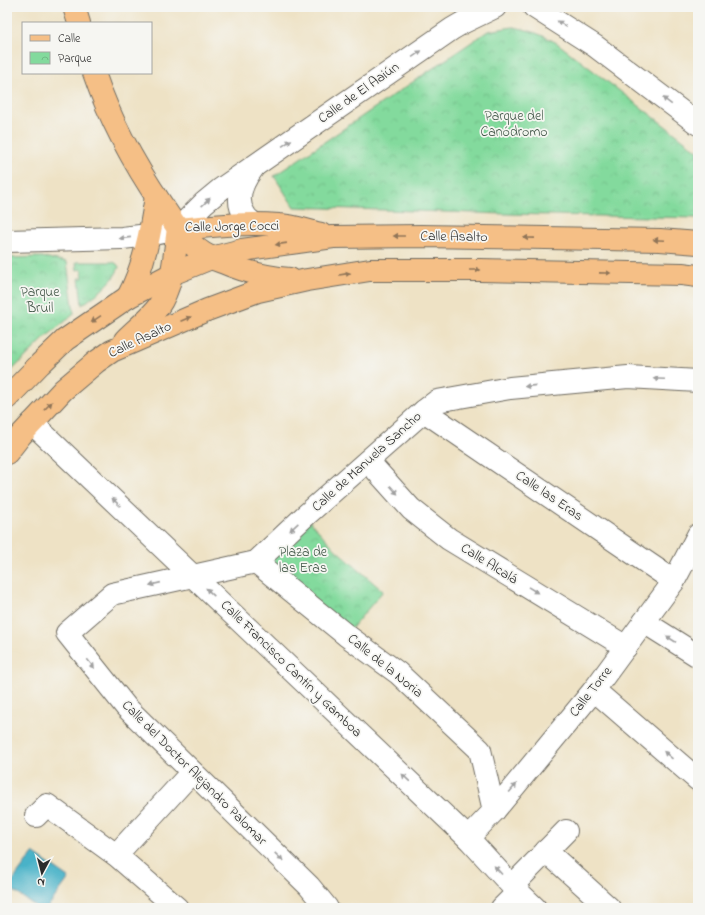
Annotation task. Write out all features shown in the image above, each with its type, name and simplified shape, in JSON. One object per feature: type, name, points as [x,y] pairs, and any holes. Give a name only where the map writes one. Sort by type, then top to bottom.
[{"type":"main road","points":[[74,7],[79,22]]},
{"type":"main road","name":"Calle Jorge Cocci","points":[[94,74],[102,97],[131,156],[178,229],[172,274],[164,296],[150,317],[112,351]]},
{"type":"main road","points":[[128,297],[136,279],[144,254],[156,196]]},
{"type":"main road","name":"Calle Jorge Cocci","points":[[178,229],[254,224],[280,225],[334,237]]},
{"type":"main road","name":"Calle Asalto","points":[[178,229],[196,248],[211,258],[238,269],[253,274],[307,280]]},
{"type":"main road","name":"Calle Asalto","points":[[7,398],[65,340],[128,297],[172,274],[211,258],[242,250],[334,237],[422,236],[660,240],[698,243]]},
{"type":"main road","name":"Calle Asalto","points":[[7,453],[63,390],[96,362],[112,351],[208,310],[251,294],[283,285],[370,270],[480,270],[682,274],[698,276]]},
{"type":"street","name":"Calle de El Aaiún","points":[[178,229],[216,193],[452,29],[462,15],[495,7]]},
{"type":"street","points":[[534,7],[595,46],[698,124]]},
{"type":"street","name":"Calle de El Aaiún","points":[[254,224],[242,211],[239,196],[244,182],[255,166]]},
{"type":"street","points":[[7,241],[122,238],[149,235],[178,229]]},
{"type":"street","name":"Calle de Manuela Sancho","points":[[256,562],[305,516],[437,401],[510,388],[628,377],[698,381]]},
{"type":"street","name":"Calle las Eras","points":[[424,411],[674,581]]},
{"type":"street","name":"Calle Francisco Cantín y Gamboa","points":[[26,432],[193,576],[468,838],[515,889],[535,908]]},
{"type":"street","name":"Calle Alcalá","points":[[368,461],[411,509],[449,539],[626,647]]},
{"type":"street","name":"Calle Torre","points":[[468,838],[494,811],[594,690],[674,581],[698,535]]},
{"type":"street","points":[[193,576],[256,562]]},
{"type":"street","name":"Calle de la Noria","points":[[256,562],[346,635],[398,673],[480,750],[494,811]]},
{"type":"street","name":"Calle del Doctor Alejandro Palomar","points":[[193,576],[112,594],[67,633],[126,707],[309,886],[327,908]]},
{"type":"street","points":[[644,622],[698,656]]},
{"type":"street","points":[[594,690],[698,780]]},
{"type":"street","points":[[116,855],[192,772]]},
{"type":"street","points":[[36,816],[47,806],[116,855],[162,903]]},
{"type":"street","points":[[502,908],[515,889],[546,851],[566,831]]},
{"type":"street","points":[[546,851],[609,908]]},
{"type":"green space","name":"Parque del Canódromo","points":[[513,27],[536,33],[557,43],[698,151],[698,218],[505,214],[294,207],[274,176],[488,31]]},
{"type":"green space","name":"Parque Bruil","points":[[42,257],[67,262],[74,314],[46,337],[7,375],[7,258]]},
{"type":"green space","points":[[76,262],[113,262],[119,267],[113,279],[82,305],[79,278],[83,278],[82,269],[77,270]]},
{"type":"green space","name":"Plaza de las Eras","points":[[305,516],[335,549],[383,591],[346,635],[256,562]]},
{"type":"water","points":[[33,853],[69,878],[47,908],[38,908],[8,887]]}]
